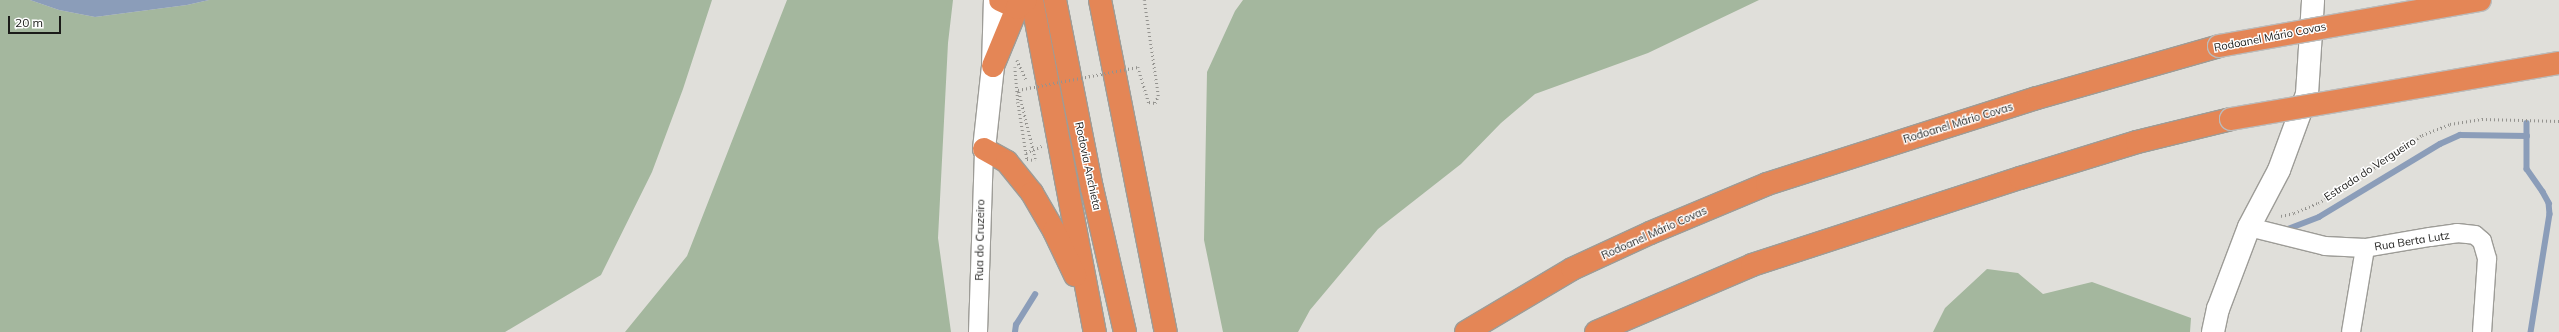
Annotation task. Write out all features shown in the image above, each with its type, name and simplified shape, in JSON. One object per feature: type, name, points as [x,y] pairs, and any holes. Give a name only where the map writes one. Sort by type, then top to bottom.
[{"type":"highway","name":"Rodovia Anchieta","points":[[1055,0],[1092,188],[1125,332]]},
{"type":"highway","name":"Rodoanel Mário Covas","points":[[1466,332],[1572,269],[1650,233],[1767,184],[2037,98],[2219,46],[2480,0]]},
{"type":"highway","points":[[992,66],[1019,2]]},
{"type":"highway","points":[[1019,2],[1094,329]]},
{"type":"highway","points":[[1099,5],[1166,332]]},
{"type":"highway","points":[[1596,332],[1752,266],[2042,171],[2137,142],[2231,119],[2559,63]]},
{"type":"highway","points":[[984,149],[1007,162],[1032,193],[1070,263],[1094,329]]},
{"type":"street","points":[[984,149],[992,66],[995,0]]},
{"type":"street","points":[[2213,332],[2218,309],[2252,223],[2279,170],[2307,94],[2314,0]]},
{"type":"street","name":"Rua do Cruzeiro","points":[[978,332],[984,149]]},
{"type":"street","name":"Rua Berta Lutz","points":[[2252,223],[2325,246],[2365,248],[2437,236],[2457,234],[2475,235],[2482,241],[2487,259],[2482,332]]},
{"type":"street","points":[[2351,332],[2365,248]]},
{"type":"path","points":[[1031,92],[1014,56],[1018,102],[1027,159],[1031,160],[1035,159],[1018,90],[1138,66],[1149,102],[1155,103],[1158,96],[1144,0]]},
{"type":"path","name":"Estrada do Vergueiro","points":[[2252,223],[2294,213],[2318,203],[2351,184],[2422,135],[2450,124],[2482,119],[2559,121]]},
{"type":"green space","points":[[0,0],[30,0],[59,10],[95,17],[187,5],[209,0],[712,0],[683,89],[652,172],[601,275],[505,332],[0,332]]},
{"type":"green space","points":[[787,0],[953,0],[948,43],[938,238],[951,332],[625,332],[687,256]]},
{"type":"green space","points":[[1243,0],[1759,0],[1648,53],[1535,94],[1501,123],[1461,164],[1378,229],[1310,310],[1298,332],[1223,332],[1204,240],[1207,72],[1235,11]]},
{"type":"green space","points":[[1987,269],[2018,273],[2043,294],[2092,282],[2191,318],[2190,332],[1933,332],[1945,308]]},
{"type":"water","points":[[30,0],[209,0],[187,5],[95,17],[59,10]]},
{"type":"waterway","points":[[2527,123],[2527,169],[2549,203],[2550,214],[2531,332]]},
{"type":"waterway","points":[[2288,229],[2319,217],[2440,144],[2460,135],[2527,136]]},
{"type":"waterway","points":[[1015,332],[1016,325],[1035,295]]}]
